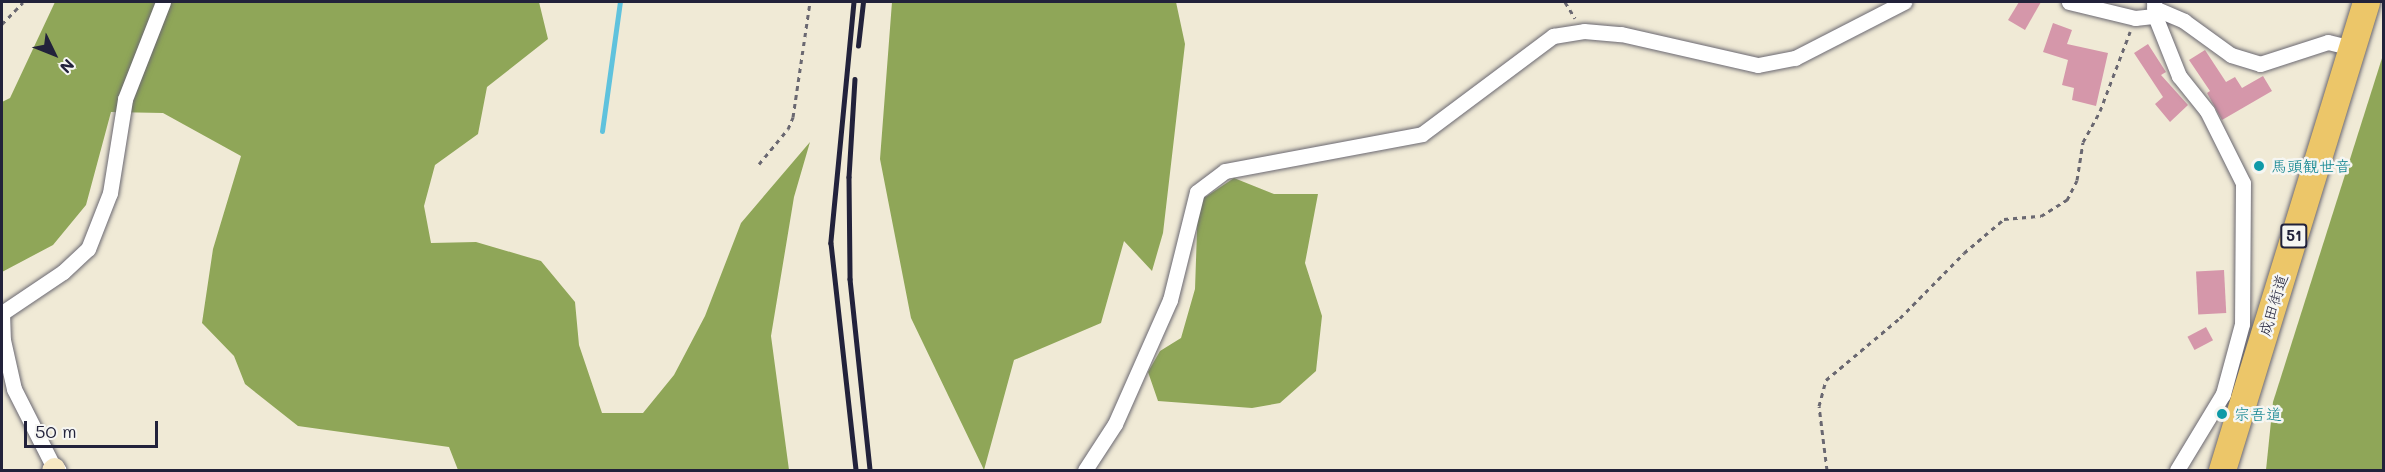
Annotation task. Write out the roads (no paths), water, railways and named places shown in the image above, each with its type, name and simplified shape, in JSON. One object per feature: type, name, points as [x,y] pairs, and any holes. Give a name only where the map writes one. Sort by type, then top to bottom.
[{"type":"highway","name":"成田街道","points":[[2227,465],[2239,416],[2366,2]]},
{"type":"street","points":[[55,470],[14,389],[3,340],[2,313],[63,272],[88,249],[110,193],[125,99],[163,2]]},
{"type":"street","points":[[1085,471],[1115,424],[1170,300],[1197,192],[1225,171],[1422,134],[1553,36],[1584,31],[1621,34],[1758,65],[1795,58],[1904,2]]},
{"type":"street","points":[[2069,2],[2135,18],[2154,9],[2184,21],[2231,55],[2260,64],[2328,42],[2352,48]]},
{"type":"street","points":[[2154,9],[2179,76],[2207,111],[2243,183],[2242,324],[2223,394],[2177,471]]},
{"type":"street","points":[[2223,394],[2239,416]]},
{"type":"waterway","points":[[602,131],[620,2]]},
{"type":"railway","points":[[854,2],[831,243],[856,470]]},
{"type":"railway","points":[[858,46],[863,2]]},
{"type":"railway","points":[[855,79],[849,177],[850,279],[870,470]]},
{"type":"place","name":"馬頭観世音","points":[[2259,166]]},
{"type":"place","name":"宗吾道","points":[[2222,414]]}]
